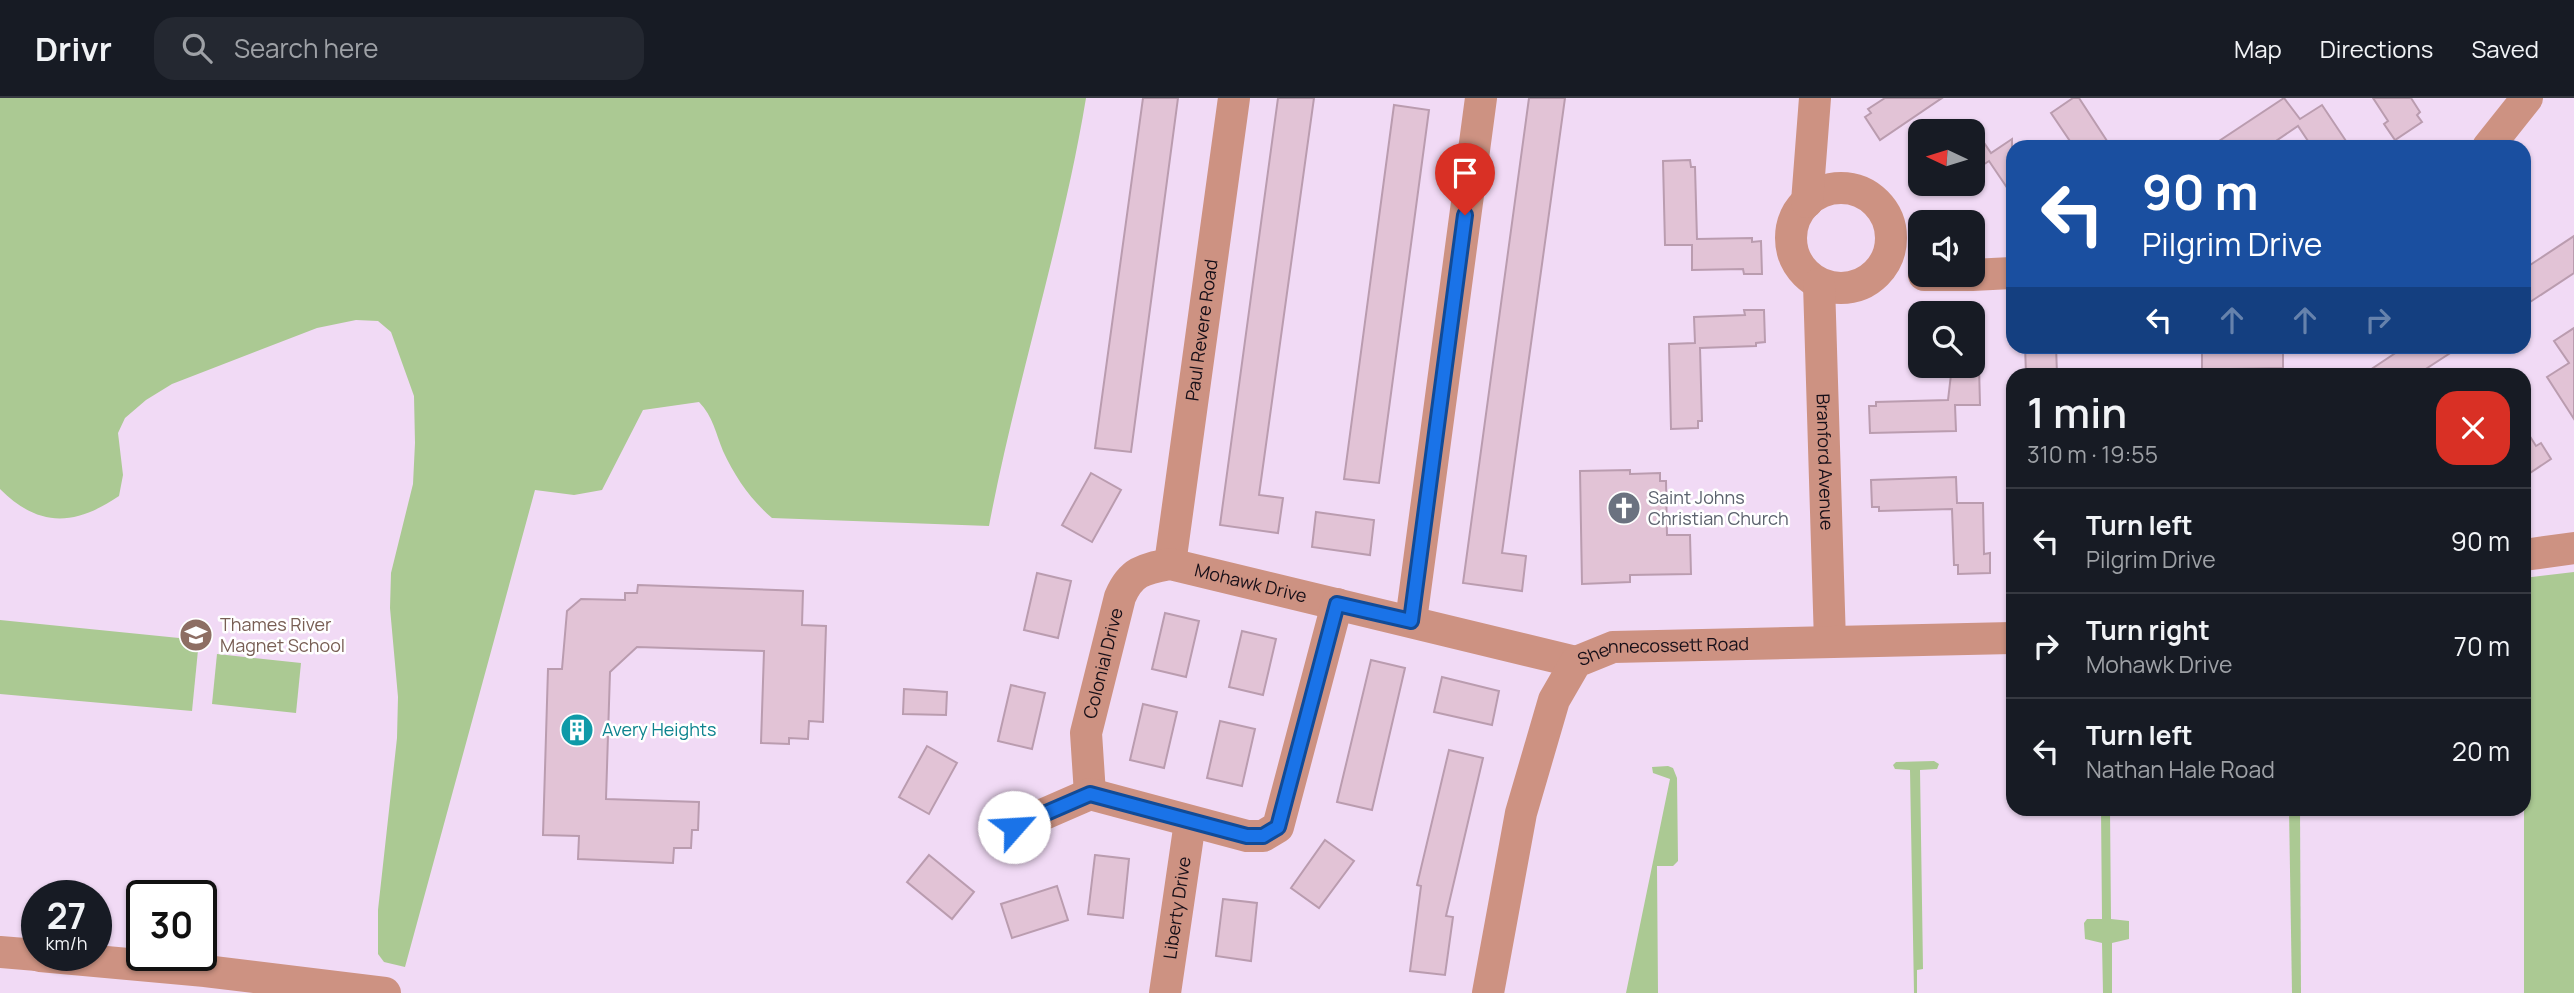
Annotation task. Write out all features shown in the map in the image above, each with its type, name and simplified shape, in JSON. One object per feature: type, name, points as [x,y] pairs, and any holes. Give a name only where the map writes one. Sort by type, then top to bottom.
[{"type":"street","name":"Paul Revere Road","points":[[1170,564],[1234,98]]},
{"type":"street","points":[[1411,621],[1481,98]]},
{"type":"street","points":[[1807,202],[1815,98]]},
{"type":"street","points":[[2494,140],[2527,98]]},
{"type":"street","points":[[1811,140],[1839,188]]},
{"type":"street","points":[[1839,188],[1855,190],[1880,207],[1891,236],[1883,265],[1872,277],[1857,285],[1828,288],[1819,284],[1799,265],[1792,249],[1792,232],[1796,216],[1807,202],[1816,195],[1839,188]]},
{"type":"street","points":[[1883,265],[1908,273]]},
{"type":"street","points":[[1985,274],[2006,273]]},
{"type":"street","name":"Branford Avenue","points":[[1819,284],[1829,642]]},
{"type":"street","points":[[2531,554],[2574,548]]},
{"type":"street","name":"Mohawk Drive","points":[[1170,564],[1576,662]]},
{"type":"street","name":"Colonial Drive","points":[[1090,794],[1086,733],[1119,597],[1126,582],[1138,570],[1170,564]]},
{"type":"street","points":[[1014,827],[1090,794],[1247,836],[1263,836],[1278,827],[1337,604]]},
{"type":"street","name":"Shennecossett Road","points":[[1488,993],[1521,813],[1554,699],[1576,662],[1613,647],[2006,638]]},
{"type":"street","name":"Liberty Drive","points":[[1165,993],[1190,822]]},
{"type":"street","points":[[0,952],[21,954]]},
{"type":"street","points":[[112,967],[204,982],[385,993]]},
{"type":"green space","points":[[0,98],[1086,98],[1065,206],[1012,419],[989,526],[772,518],[750,496],[738,479],[723,451],[711,419],[699,402],[643,410],[602,490],[574,495],[535,490],[405,967],[384,962],[378,954],[378,910],[397,738],[398,697],[390,608],[391,573],[413,484],[415,443],[414,396],[391,332],[378,321],[356,320],[317,328],[172,384],[146,400],[125,418],[118,433],[123,475],[119,496],[103,506],[72,517],[43,516],[29,511],[0,489]]},
{"type":"green space","points":[[2574,572],[2574,993],[2524,993],[2524,816],[2531,816],[2531,577]]},
{"type":"green space","points":[[0,620],[199,640],[192,711],[0,694]]},
{"type":"green space","points":[[217,654],[301,663],[296,713],[212,704]]},
{"type":"green space","points":[[1934,761],[1939,764],[1937,769],[1920,770],[1923,969],[1917,970],[1917,993],[1914,993],[1910,770],[1895,769],[1893,765],[1896,762]]},
{"type":"green space","points":[[1652,767],[1673,768],[1677,778],[1678,861],[1673,866],[1657,866],[1658,993],[1626,993],[1670,779],[1653,773]]},
{"type":"green space","points":[[2101,816],[2110,816],[2111,919],[2129,921],[2129,939],[2112,943],[2112,993],[2103,993],[2102,943],[2085,939],[2084,923],[2087,919],[2102,919]]},
{"type":"green space","points":[[2289,816],[2300,816],[2301,993],[2292,993]]},
{"type":"building","points":[[1143,98],[1178,98],[1131,452],[1095,448]]},
{"type":"building","points":[[1278,98],[1314,98],[1259,495],[1283,498],[1278,533],[1220,525]]},
{"type":"building","points":[[1529,98],[1565,98],[1502,553],[1526,556],[1522,591],[1463,583]]},
{"type":"building","points":[[1885,98],[1942,98],[1880,140],[1865,117],[1871,113],[1868,109]]},
{"type":"building","points":[[2073,98],[2079,98],[2106,140],[2069,140],[2051,113]]},
{"type":"building","points":[[2284,98],[2300,119],[2322,105],[2345,140],[2307,140],[2298,126],[2277,140],[2221,140]]},
{"type":"building","points":[[2373,98],[2411,98],[2420,112],[2417,115],[2422,122],[2395,140],[2384,124],[2388,121]]},
{"type":"building","points":[[1394,105],[1429,110],[1379,483],[1344,479]]},
{"type":"building","points":[[2006,143],[2006,186],[1989,161],[1985,164],[1985,144],[1991,153]]},
{"type":"building","points":[[1690,160],[1691,167],[1695,167],[1697,239],[1752,238],[1752,242],[1761,241],[1762,274],[1744,274],[1743,269],[1692,270],[1692,245],[1665,245],[1663,161]]},
{"type":"building","points":[[2574,236],[2574,273],[2531,301],[2531,264]]},
{"type":"building","points":[[1744,310],[1764,310],[1765,342],[1756,343],[1756,346],[1700,348],[1702,421],[1698,421],[1698,428],[1671,429],[1669,344],[1695,343],[1694,317],[1745,315]]},
{"type":"building","points":[[2574,328],[2574,419],[2547,377],[2569,363],[2554,341]]},
{"type":"building","points":[[2025,354],[2056,354],[2057,368],[2026,368]]},
{"type":"building","points":[[2202,354],[2283,354],[2283,368],[2202,368]]},
{"type":"building","points":[[2394,354],[2449,354],[2427,368],[2373,368]]},
{"type":"building","points":[[1951,378],[1979,378],[1980,405],[1955,405],[1956,431],[1870,433],[1869,406],[1876,406],[1876,402],[1948,400]]},
{"type":"building","points":[[2531,438],[2536,446],[2541,443],[2551,459],[2531,472]]},
{"type":"building","name":"Saint Johns Christian Church","points":[[1630,470],[1630,474],[1660,473],[1660,481],[1666,481],[1667,535],[1690,535],[1691,574],[1630,575],[1630,582],[1582,584],[1580,471]]},
{"type":"building","points":[[1091,473],[1121,490],[1092,542],[1062,525]]},
{"type":"building","points":[[1956,477],[1957,503],[1983,503],[1984,554],[1990,553],[1990,573],[1958,574],[1958,565],[1954,565],[1952,509],[1879,511],[1879,507],[1872,507],[1871,480]]},
{"type":"building","points":[[1316,512],[1374,520],[1370,555],[1312,547]]},
{"type":"building","points":[[1037,573],[1071,581],[1058,638],[1024,630]]},
{"type":"building","name":"Avery Heights","points":[[638,585],[803,591],[802,625],[826,626],[823,722],[809,721],[808,739],[789,738],[789,744],[761,743],[764,651],[637,647],[610,672],[606,799],[699,802],[698,830],[692,830],[691,848],[674,848],[673,863],[578,859],[579,836],[543,835],[548,669],[562,669],[567,611],[581,599],[625,600],[625,593],[637,593]]},
{"type":"building","points":[[1165,613],[1199,621],[1186,677],[1152,669]]},
{"type":"building","points":[[1242,631],[1276,639],[1263,695],[1229,687]]},
{"type":"building","points":[[1371,660],[1405,668],[1372,810],[1337,802]]},
{"type":"building","points":[[1442,677],[1499,691],[1492,725],[1434,712]]},
{"type":"building","points":[[1011,685],[1045,693],[1032,749],[998,741]]},
{"type":"building","points":[[904,689],[947,692],[946,715],[903,714]]},
{"type":"building","points":[[1143,704],[1177,712],[1164,768],[1130,760]]},
{"type":"building","points":[[1220,721],[1255,729],[1242,786],[1207,778]]},
{"type":"building","points":[[927,746],[957,763],[929,814],[899,797]]},
{"type":"building","points":[[1449,750],[1483,758],[1446,916],[1453,917],[1445,975],[1410,971],[1421,886],[1417,885]]},
{"type":"building","points":[[1325,840],[1354,861],[1319,908],[1291,888]]},
{"type":"building","points":[[929,855],[974,892],[952,919],[907,882]]},
{"type":"building","points":[[1095,855],[1129,859],[1123,918],[1088,914]]},
{"type":"building","points":[[1057,886],[1068,920],[1012,938],[1001,904]]},
{"type":"building","points":[[1223,899],[1257,903],[1251,961],[1216,956]]},
{"type":"place","name":"Saint Johns Christian Church","points":[[1624,508]]},
{"type":"place","name":"Thames River Magnet School","points":[[196,635]]},
{"type":"place","name":"Avery Heights","points":[[577,730]]},
{"type":"route","points":[[1014,827],[1090,794],[1247,836],[1263,836],[1278,827],[1337,604],[1411,621],[1465,215]]}]
